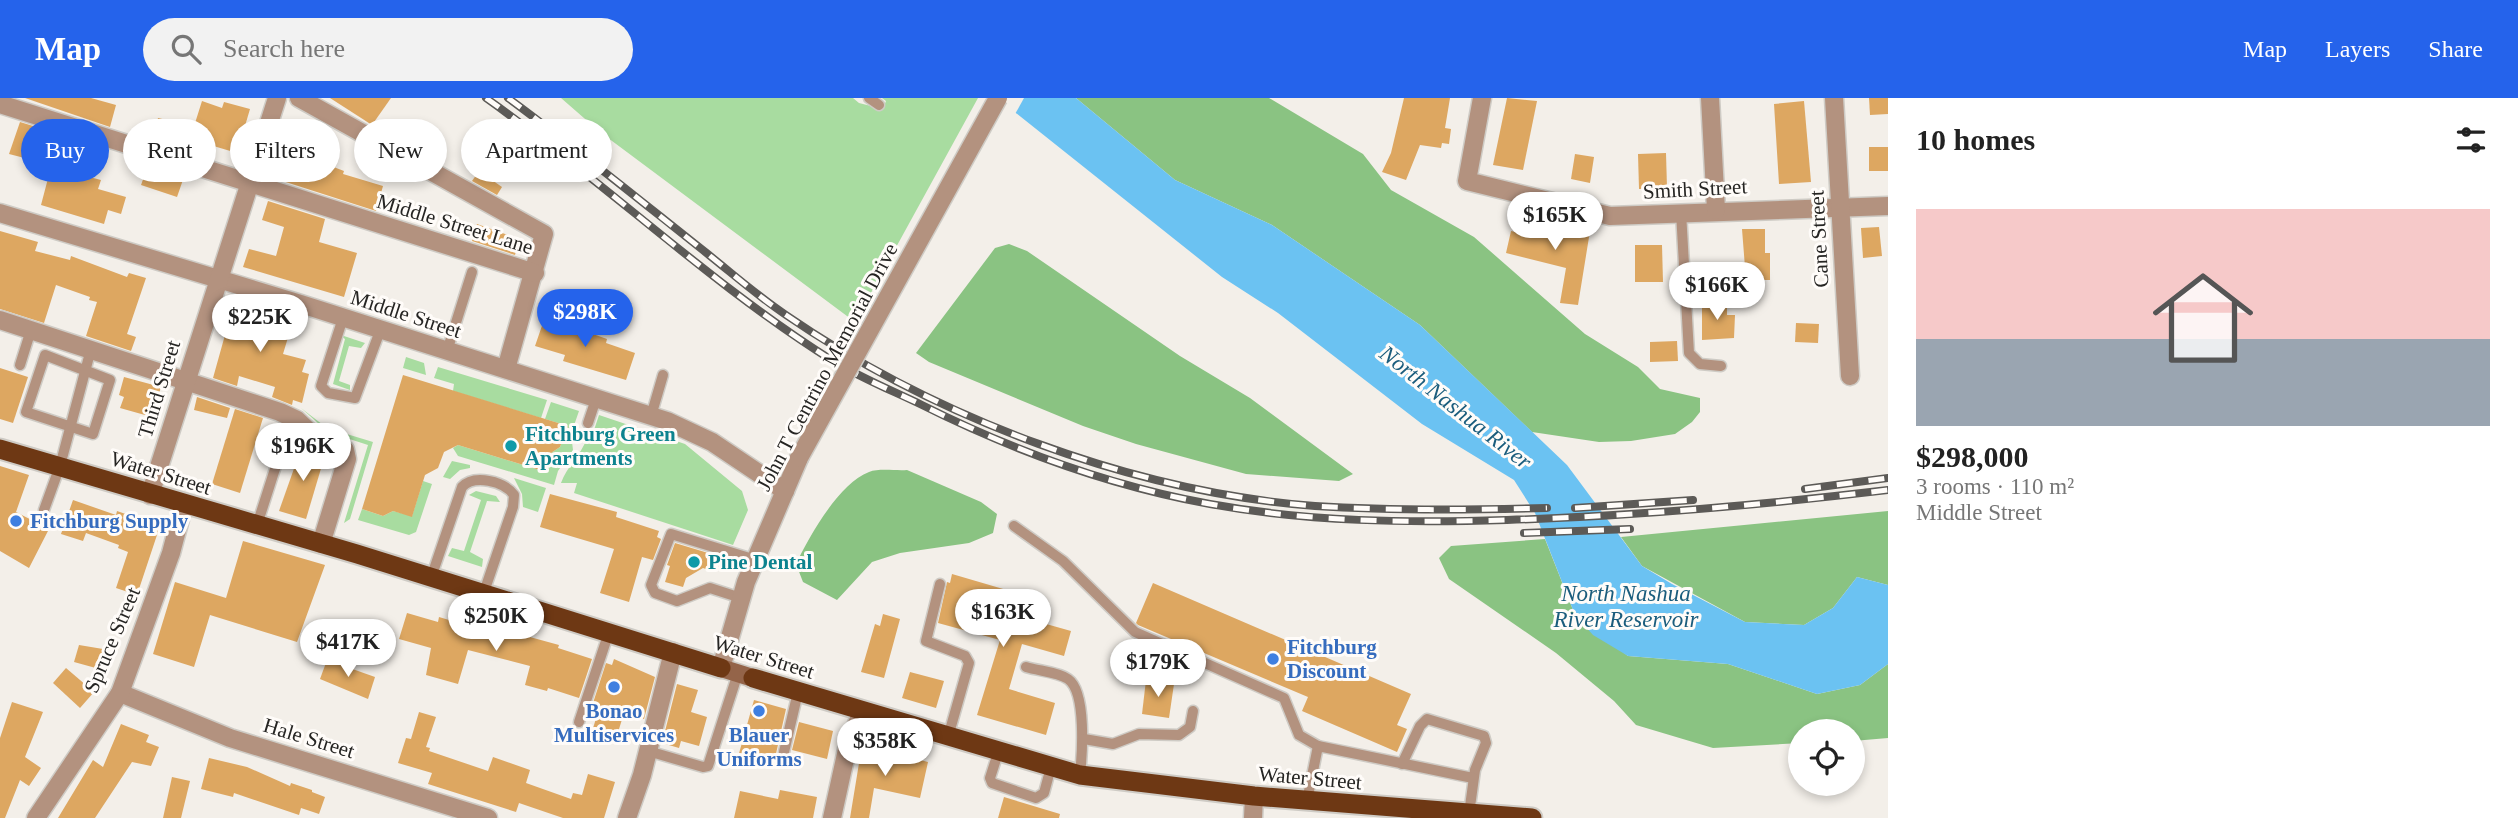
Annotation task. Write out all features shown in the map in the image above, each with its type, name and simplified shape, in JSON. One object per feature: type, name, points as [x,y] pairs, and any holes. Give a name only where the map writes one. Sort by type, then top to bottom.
[{"type":"highway","name":"Water Street","points":[[0,449],[321,544],[947,738],[1080,775],[1254,796],[1532,818]]},
{"type":"street","name":"Third Street","points":[[270,119],[277,98]]},
{"type":"street","points":[[299,98],[544,234],[506,369]]},
{"type":"street","name":"John T Centrino Memorial Drive","points":[[737,673],[741,598],[799,458],[998,98]]},
{"type":"street","name":"Smith Street","points":[[1482,98],[1467,181],[1609,216],[1716,210],[1888,206]]},
{"type":"street","points":[[1710,98],[1716,210]]},
{"type":"street","name":"Cane Street","points":[[1834,98],[1850,376]]},
{"type":"street","name":"Middle Street Lane","points":[[0,104],[230,176]]},
{"type":"street","name":"Third Street","points":[[150,495],[248,182]]},
{"type":"street","name":"Middle Street Lane","points":[[248,182],[535,273]]},
{"type":"street","name":"Middle Street","points":[[0,213],[651,416],[697,434],[785,491]]},
{"type":"street","points":[[0,320],[280,412],[297,420],[319,441],[347,452],[348,459],[321,544]]},
{"type":"street","name":"Spruce Street","points":[[36,818],[120,693],[172,552],[184,504]]},
{"type":"street","points":[[627,818],[648,751],[673,652]]},
{"type":"street","name":"Hale Street","points":[[120,693],[230,738],[436,809],[488,818]]},
{"type":"street","points":[[832,818],[848,745],[862,712]]},
{"type":"street","points":[[1253,818],[1254,796]]},
{"type":"lane","points":[[869,98],[878,105]]},
{"type":"lane","points":[[1681,212],[1689,353],[1700,363],[1721,366]]},
{"type":"lane","points":[[447,352],[472,272]]},
{"type":"lane","points":[[342,318],[321,386],[328,393],[355,398],[380,331]]},
{"type":"lane","points":[[20,365],[31,330]]},
{"type":"lane","points":[[44,510],[60,466],[91,349]]},
{"type":"lane","points":[[45,355],[107,377],[110,382],[95,433],[70,427],[26,410],[45,355]]},
{"type":"lane","points":[[651,416],[663,375]]},
{"type":"lane","points":[[588,423],[596,399]]},
{"type":"lane","points":[[257,525],[282,447]]},
{"type":"lane","points":[[430,578],[462,487],[469,480],[478,479],[503,486],[512,492],[514,502],[483,595]]},
{"type":"lane","points":[[1014,526],[1063,561],[1135,632],[1284,698],[1299,735],[1318,746],[1473,778]]},
{"type":"lane","points":[[741,598],[710,588],[677,601],[655,593],[651,585],[671,534],[756,560]]},
{"type":"lane","points":[[940,584],[926,641],[965,656],[969,663],[947,738]]},
{"type":"lane","points":[[579,722],[609,632]]},
{"type":"lane","points":[[1026,667],[1071,682],[1084,739],[1080,775]]},
{"type":"lane","points":[[648,751],[703,767],[708,766],[737,673]]},
{"type":"lane","points":[[784,752],[798,692]]},
{"type":"lane","points":[[1084,739],[1113,744],[1139,734],[1185,734],[1190,727],[1193,711]]},
{"type":"lane","points":[[1402,764],[1420,726],[1432,719],[1486,739],[1473,778],[1469,814]]},
{"type":"lane","points":[[1307,801],[1318,746]]},
{"type":"lane","points":[[998,753],[990,778],[992,783],[1036,798],[1044,793],[1051,767]]},
{"type":"green space","points":[[561,98],[853,98],[859,103],[883,109],[886,101],[882,98],[978,98],[855,322],[612,141],[612,119],[585,119]]},
{"type":"green space","points":[[1076,98],[1269,98],[1363,154],[1391,190],[1474,237],[1585,334],[1638,367],[1660,389],[1700,398],[1700,412],[1692,422],[1675,434],[1631,441],[1599,442],[1532,432],[1420,325],[1272,225],[1175,180]]},
{"type":"green space","points":[[1009,244],[1027,251],[1180,356],[1250,398],[1353,474],[1339,481],[1246,474],[1136,444],[1083,426],[929,362],[916,353],[995,248]]},
{"type":"green space","points":[[338,334],[365,343],[361,348],[349,346],[339,381],[350,385],[350,390],[333,384],[345,339]]},
{"type":"green space","points":[[406,357],[424,363],[426,375],[403,368]]},
{"type":"green space","points":[[438,367],[547,400],[541,418],[453,391],[454,384],[434,378]]},
{"type":"green space","points":[[551,402],[579,411],[571,434],[573,450],[558,471],[554,485],[458,456],[453,448],[458,445],[546,472],[551,453],[560,447],[568,426],[545,419]]},
{"type":"green space","points":[[301,408],[327,428],[373,442],[350,519],[344,523],[368,445],[328,432]]},
{"type":"green space","points":[[599,415],[685,444],[742,491],[748,510],[733,545],[574,493],[577,483],[561,483],[587,438],[591,439]]},
{"type":"green space","points":[[452,461],[470,465],[470,468],[460,470],[450,479],[443,477]]},
{"type":"green space","points":[[907,470],[981,502],[997,514],[993,533],[969,543],[900,553],[872,562],[837,600],[803,582],[796,564],[826,512],[847,487],[869,472]]},
{"type":"green space","points":[[514,478],[546,488],[538,512],[523,507],[522,494]]},
{"type":"green space","points":[[423,481],[432,484],[416,532],[409,535],[358,520],[362,509],[383,516],[393,511],[412,516]]},
{"type":"green space","points":[[476,491],[496,496],[500,502],[487,501],[470,552],[483,559],[482,567],[448,556],[452,548],[464,551],[481,500],[469,495]]},
{"type":"green space","points":[[1888,511],[1888,585],[1857,577],[1833,608],[1804,625],[1745,622],[1642,566],[1621,537]]},
{"type":"green space","points":[[1545,539],[1575,615],[1628,656],[1728,664],[1817,694],[1860,685],[1888,664],[1888,738],[1865,740],[1865,719],[1788,719],[1788,744],[1713,748],[1636,725],[1614,701],[1556,653],[1449,579],[1439,558],[1451,546]]},
{"type":"water","name":"North Nashua River Reservoir","points":[[997,98],[1076,98],[1175,180],[1272,225],[1420,325],[1567,465],[1642,566],[1672,584],[1745,622],[1804,625],[1833,608],[1857,577],[1888,585],[1888,664],[1860,685],[1817,694],[1728,664],[1628,656],[1593,635],[1575,615],[1535,513],[1514,480],[1422,424],[1278,313],[1222,277]]},
{"type":"pier","points":[[994,98],[1024,98],[1014,116]]},
{"type":"building","points":[[25,98],[91,98],[116,105],[110,127],[109,119],[87,119]]},
{"type":"building","points":[[330,98],[391,98],[376,119],[363,119]]},
{"type":"building","points":[[1404,98],[1450,98],[1445,128],[1451,129],[1449,144],[1442,143],[1441,148],[1420,145],[1406,180],[1382,172],[1391,153]]},
{"type":"building","points":[[1507,98],[1537,101],[1523,170],[1493,165]]},
{"type":"building","points":[[1869,98],[1888,98],[1888,114],[1870,115]]},
{"type":"building","points":[[202,101],[222,108],[224,102],[250,109],[247,119],[230,119],[230,151],[216,147],[216,119],[196,119]]},
{"type":"building","points":[[1804,101],[1811,182],[1779,184],[1774,104]]},
{"type":"building","points":[[20,122],[21,122],[21,157],[9,154]]},
{"type":"building","points":[[1869,147],[1888,147],[1888,171],[1869,171]]},
{"type":"building","points":[[1666,153],[1667,188],[1639,189],[1638,154]]},
{"type":"building","points":[[1575,154],[1594,157],[1590,183],[1571,179]]},
{"type":"building","points":[[340,169],[344,171],[343,174],[354,177],[354,182],[370,182],[383,186],[376,211],[286,182],[340,182]]},
{"type":"building","points":[[47,182],[100,182],[98,189],[126,197],[121,214],[108,210],[104,224],[41,205]]},
{"type":"building","points":[[142,182],[182,182],[177,197],[141,185]]},
{"type":"building","points":[[474,182],[495,182],[502,187],[497,195]]},
{"type":"building","points":[[268,201],[325,219],[319,242],[357,253],[344,297],[243,267],[249,249],[276,256],[284,227],[262,220]]},
{"type":"building","points":[[1533,219],[1590,231],[1578,305],[1560,303],[1566,268],[1506,253],[1511,231],[1529,235]]},
{"type":"building","points":[[477,224],[519,239],[515,255],[472,241]]},
{"type":"building","points":[[1879,227],[1882,256],[1863,258],[1861,228]]},
{"type":"building","points":[[1742,229],[1765,229],[1765,253],[1770,253],[1770,280],[1746,280]]},
{"type":"building","points":[[0,231],[38,242],[35,251],[70,260],[71,256],[127,277],[129,273],[146,278],[127,334],[136,337],[131,351],[86,336],[97,302],[56,285],[44,323],[0,309]]},
{"type":"building","points":[[1635,245],[1662,245],[1663,282],[1635,282]]},
{"type":"building","points":[[1702,303],[1727,303],[1727,315],[1735,315],[1734,338],[1702,340]]},
{"type":"building","points":[[227,304],[276,320],[277,316],[293,321],[283,354],[306,360],[302,372],[309,374],[302,403],[293,400],[292,405],[272,397],[275,387],[239,376],[237,386],[213,378],[225,335],[218,332]]},
{"type":"building","points":[[545,317],[607,339],[606,343],[635,353],[626,380],[563,361],[565,355],[535,346]]},
{"type":"building","points":[[1796,323],[1819,324],[1818,343],[1795,342]]},
{"type":"building","points":[[1677,341],[1678,361],[1650,362],[1650,342]]},
{"type":"building","points":[[0,368],[28,377],[13,423],[0,419]]},
{"type":"building","name":"Fitchburg Green Apartments","points":[[403,375],[568,426],[560,447],[551,453],[546,472],[458,445],[444,452],[438,468],[425,475],[412,517],[393,511],[383,516],[362,509]]},
{"type":"building","points":[[124,377],[161,387],[152,417],[120,408],[124,397],[119,395]]},
{"type":"building","points":[[197,397],[230,408],[227,418],[194,410]]},
{"type":"building","points":[[235,409],[263,418],[240,493],[212,484]]},
{"type":"building","points":[[302,446],[325,455],[306,519],[279,511]]},
{"type":"building","name":"Fitchburg Supply","points":[[0,466],[29,475],[16,512],[49,529],[29,568],[0,551]]},
{"type":"building","points":[[550,494],[617,512],[616,517],[659,531],[657,537],[661,539],[653,560],[642,557],[629,602],[600,593],[614,549],[540,527]]},
{"type":"building","points":[[73,500],[160,526],[137,595],[116,588],[128,552],[118,548],[119,545],[86,533],[83,541],[61,534]]},
{"type":"building","points":[[243,541],[325,565],[297,642],[210,615],[194,667],[153,654],[175,582],[226,598]]},
{"type":"building","name":"Pine Dental","points":[[675,543],[718,556],[714,572],[703,568],[686,578],[683,587],[665,582],[670,566],[667,565]]},
{"type":"building","points":[[952,574],[1010,591],[1004,612],[1071,631],[1064,656],[1022,644],[1009,689],[1055,703],[1046,735],[977,715],[1000,640],[938,623],[947,582],[950,583]]},
{"type":"building","name":"Fitchburg Discount","points":[[1153,583],[1411,694],[1397,725],[1407,729],[1397,752],[1302,711],[1308,697],[1138,625],[1136,623]]},
{"type":"building","points":[[407,613],[438,622],[439,617],[489,632],[490,626],[559,645],[558,648],[592,659],[579,698],[548,688],[547,691],[525,685],[530,666],[468,650],[458,684],[426,675],[431,648],[399,639]]},
{"type":"building","points":[[883,614],[900,619],[884,678],[861,672],[875,624],[880,626]]},
{"type":"building","points":[[79,645],[109,650],[103,670],[74,662]]},
{"type":"building","points":[[614,659],[655,677],[644,719],[624,713],[615,742],[591,735],[600,705],[593,703],[606,663],[612,665]]},
{"type":"building","points":[[327,660],[375,677],[368,699],[320,679]]},
{"type":"building","points":[[66,668],[94,692],[80,708],[53,683]]},
{"type":"building","points":[[910,672],[944,681],[936,708],[902,698]]},
{"type":"building","points":[[1146,680],[1174,684],[1169,718],[1142,714]]},
{"type":"building","points":[[677,684],[698,690],[691,712],[707,717],[699,746],[681,741],[679,748],[662,743]]},
{"type":"building","points":[[754,700],[786,709],[773,767],[738,757]]},
{"type":"building","points":[[12,702],[43,712],[25,757],[41,768],[29,786],[20,780],[5,818],[0,818],[0,738]]},
{"type":"building","points":[[419,712],[436,717],[426,747],[430,748],[429,751],[488,771],[493,757],[530,770],[526,783],[571,799],[573,793],[582,795],[588,774],[615,782],[604,818],[563,818],[519,803],[516,812],[428,784],[432,773],[398,763],[406,738],[411,739]]},
{"type":"building","points":[[799,722],[833,731],[827,759],[792,750]]},
{"type":"building","points":[[121,724],[149,735],[146,742],[159,747],[151,766],[132,762],[95,818],[58,818],[93,760],[103,767]]},
{"type":"building","points":[[862,745],[928,762],[920,798],[874,788],[869,818],[850,818]]},
{"type":"building","points":[[209,758],[247,767],[290,786],[291,783],[312,790],[325,797],[319,814],[301,808],[299,815],[234,793],[233,797],[201,789]]},
{"type":"building","points":[[172,777],[190,781],[181,818],[163,818]]},
{"type":"building","points":[[780,790],[817,797],[813,818],[734,818],[740,791],[778,799]]},
{"type":"building","points":[[1004,797],[1060,814],[1059,818],[998,818]]},
{"type":"railway","points":[[486,98],[744,299],[833,361],[991,437],[1099,477],[1210,504],[1284,515],[1358,520],[1507,520],[1650,513],[1888,490]]},
{"type":"railway","points":[[508,98],[786,315],[844,352],[906,386],[971,417],[1038,444],[1107,467],[1177,485],[1246,498],[1373,509],[1547,508]]},
{"type":"railway","points":[[1805,489],[1888,478]]},
{"type":"railway","points":[[1575,508],[1693,500]]},
{"type":"railway","points":[[1524,533],[1630,529]]},
{"type":"place","name":"Fitchburg Green Apartments","points":[[511,446]]},
{"type":"place","name":"Fitchburg Supply","points":[[16,521]]},
{"type":"place","name":"Pine Dental","points":[[694,562]]},
{"type":"place","name":"Fitchburg Discount","points":[[1273,659]]},
{"type":"place","name":"Bonao Multiservices","points":[[614,687]]},
{"type":"place","name":"Blauer Uniforms","points":[[759,711]]},
{"type":"water label","name":"North Nashua River","points":[[1456,407]]}]
